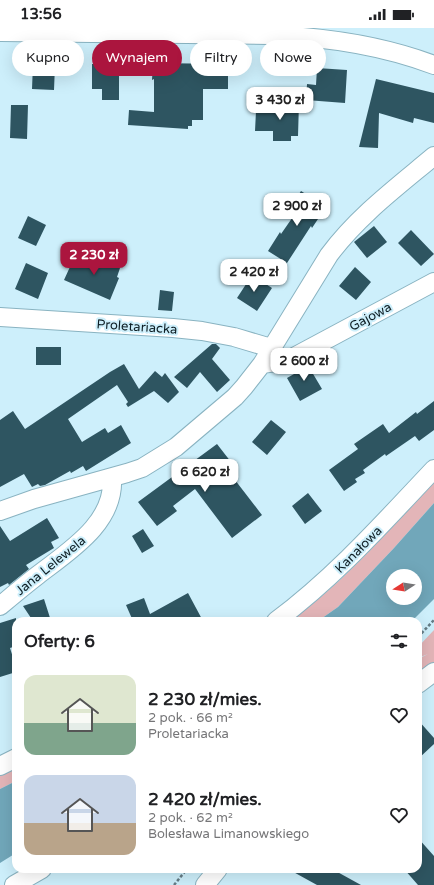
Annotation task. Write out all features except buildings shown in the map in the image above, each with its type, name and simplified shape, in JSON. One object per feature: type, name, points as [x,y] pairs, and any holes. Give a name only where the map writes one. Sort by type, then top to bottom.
[{"type":"street","points":[[0,32],[269,35],[311,37],[370,46],[400,53],[434,65]]},
{"type":"street","points":[[0,511],[34,499],[112,478],[142,468],[176,447],[235,397],[251,379],[262,364],[329,255],[342,238],[369,212],[434,156]]},
{"type":"street","name":"Gajowa","points":[[262,364],[292,358],[434,282]]},
{"type":"street","name":"Proletariacka","points":[[0,317],[202,331],[234,337],[271,348]]},
{"type":"street","name":"Kanałowa","points":[[281,617],[323,584],[344,564],[434,469]]},
{"type":"street","name":"Jana Lelewela","points":[[0,606],[75,547],[87,535],[101,518],[107,506],[111,494],[112,478]]},
{"type":"street","points":[[422,681],[434,672]]},
{"type":"street","points":[[0,766],[12,760]]},
{"type":"street","points":[[14,885],[35,873]]},
{"type":"street","points":[[205,885],[215,873]]},
{"type":"path","points":[[422,633],[434,620]]},
{"type":"path","points":[[174,885],[184,873]]},
{"type":"shaded area","points":[[434,481],[434,503],[338,607],[324,617],[295,617],[329,590],[383,537]]},
{"type":"shaded area","points":[[434,630],[434,663],[422,672],[422,657],[428,654],[422,656],[422,643]]},
{"type":"shaded area","points":[[12,769],[12,783],[0,789],[0,775]]},
{"type":"water","points":[[434,503],[434,599],[416,617],[324,617],[338,607]]},
{"type":"water","points":[[12,783],[12,856],[0,863],[0,789]]}]
